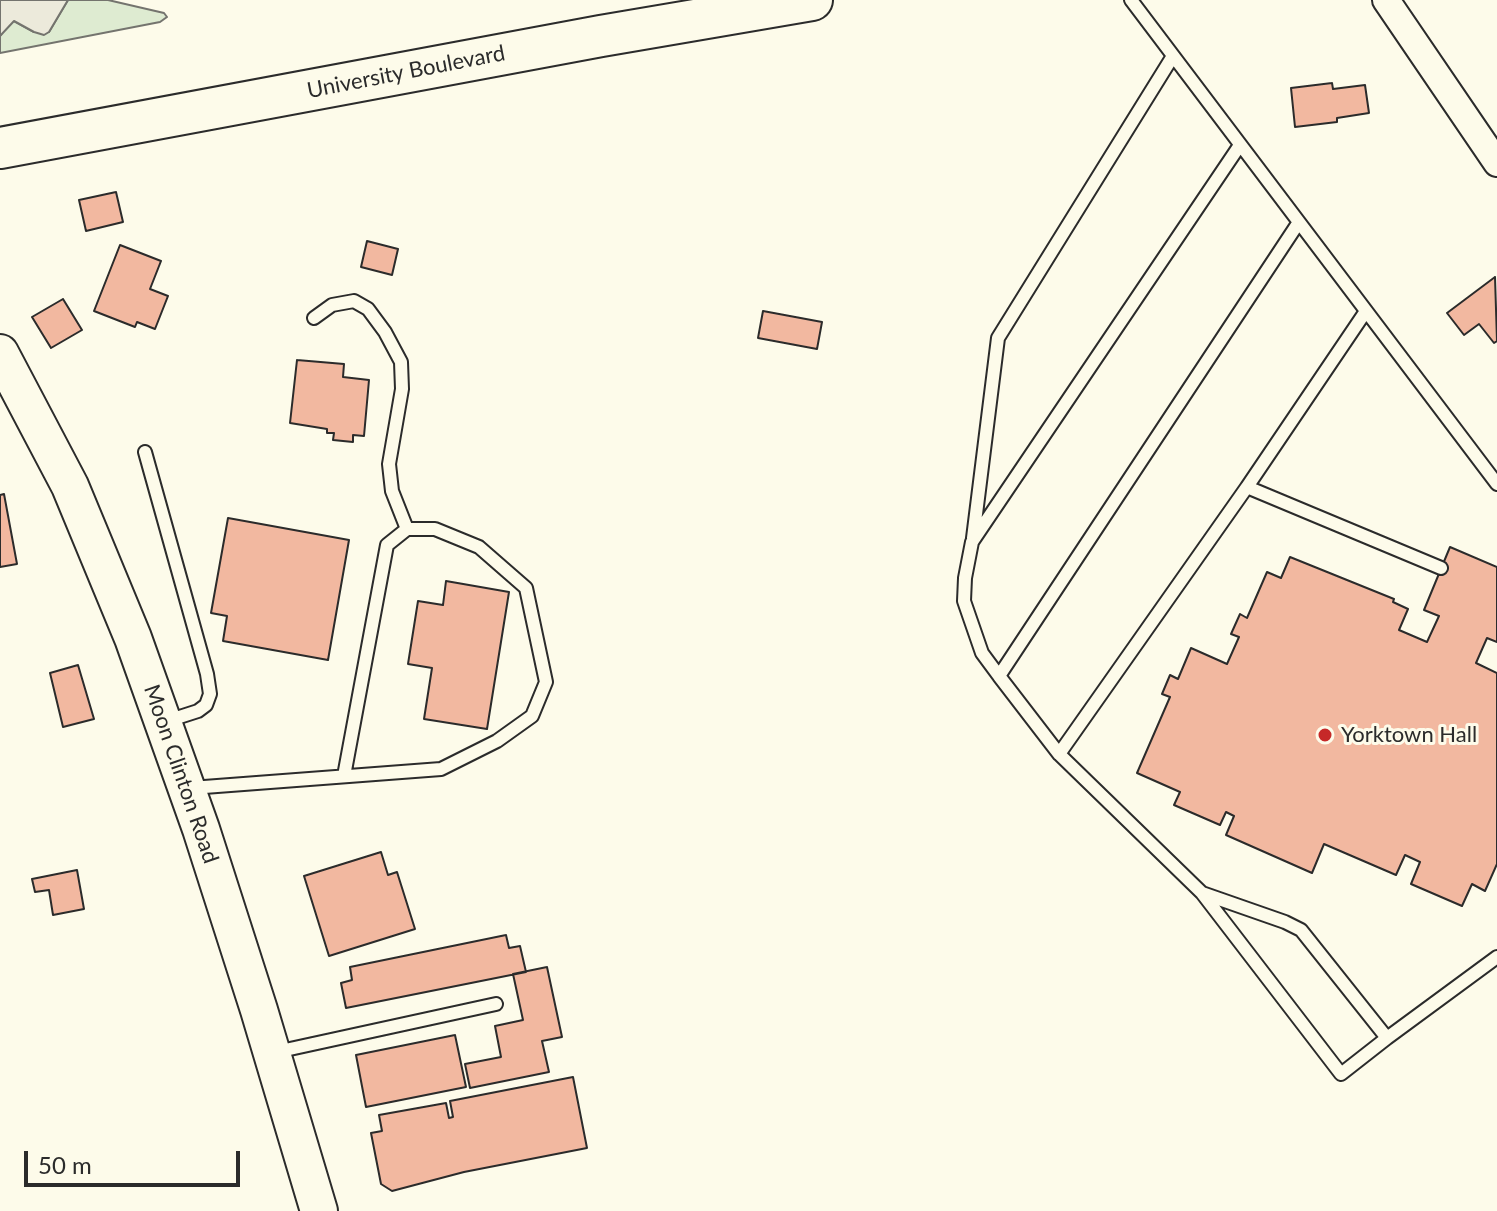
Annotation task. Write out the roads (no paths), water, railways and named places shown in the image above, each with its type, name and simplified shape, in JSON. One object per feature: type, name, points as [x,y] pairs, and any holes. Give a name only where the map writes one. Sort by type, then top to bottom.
[{"type":"main road","name":"University Boulevard","points":[[0,148],[601,36],[812,0]]},
{"type":"street","points":[[1386,0],[1497,163]]},
{"type":"street","name":"Moon Clinton Road","points":[[0,353],[52,448],[113,584],[188,788],[273,1053],[319,1211]]},
{"type":"lane","points":[[1131,0],[1497,484]]},
{"type":"lane","points":[[1173,56],[998,338],[965,578],[964,601],[982,653],[1059,754],[1202,893],[1341,1074],[1497,957]]},
{"type":"lane","points":[[972,542],[1240,145]]},
{"type":"lane","points":[[999,676],[1299,222]]},
{"type":"lane","points":[[314,318],[332,305],[354,301],[368,309],[401,362],[402,389],[389,464],[392,491],[407,529]]},
{"type":"lane","points":[[1059,754],[1247,487],[1366,311]]},
{"type":"lane","points":[[145,452],[210,694],[206,705],[198,711],[164,722]]},
{"type":"lane","points":[[1247,487],[1441,568]]},
{"type":"lane","points":[[188,788],[441,769],[497,741],[532,716],[546,682],[526,588],[479,547],[435,529],[407,529],[387,545],[344,776]]},
{"type":"lane","points":[[1202,893],[1301,930],[1387,1038]]},
{"type":"lane","points":[[273,1053],[496,1004]]},
{"type":"place","name":"Yorktown Hall","points":[[1325,735]]}]
